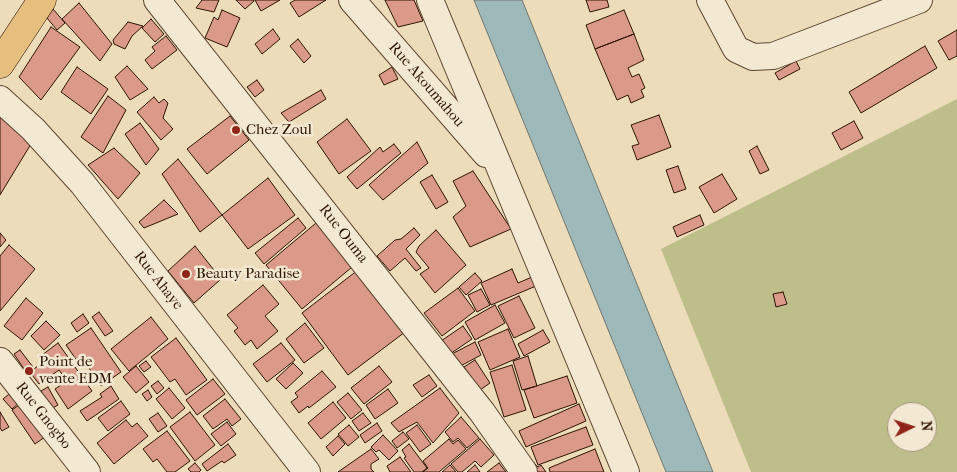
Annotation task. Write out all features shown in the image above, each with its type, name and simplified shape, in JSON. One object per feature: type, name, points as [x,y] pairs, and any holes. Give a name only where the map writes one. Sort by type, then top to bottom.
[{"type":"highway","points":[[0,64],[42,0]]},
{"type":"street","name":"Rue Ouma","points":[[157,0],[482,412],[524,472]]},
{"type":"street","name":"Rue Akoumahou","points":[[352,0],[500,170]]},
{"type":"street","points":[[430,0],[626,472]]},
{"type":"street","points":[[710,0],[736,49],[753,57],[773,56],[909,2]]},
{"type":"street","name":"Rue Ahaye","points":[[0,99],[33,129],[82,183],[307,472]]},
{"type":"street","name":"Rue Gnogbo","points":[[0,361],[87,472]]},
{"type":"green space","points":[[957,99],[957,472],[751,472],[661,249]]},
{"type":"water","points":[[474,0],[522,0],[713,472],[666,472]]},
{"type":"building","points":[[202,0],[219,0],[214,12],[196,8]]},
{"type":"building","points":[[236,0],[253,0],[254,1],[245,9]]},
{"type":"building","points":[[255,0],[280,0],[261,11]]},
{"type":"building","points":[[295,0],[326,0],[299,17],[290,3]]},
{"type":"building","points":[[385,0],[414,0],[423,21],[398,27]]},
{"type":"building","points":[[586,0],[607,0],[609,7],[590,12]]},
{"type":"building","points":[[79,3],[112,44],[100,61],[62,19]]},
{"type":"building","points":[[53,9],[65,23],[57,30],[47,18]]},
{"type":"building","points":[[222,10],[240,18],[227,47],[205,38],[214,17],[218,20]]},
{"type":"building","points":[[624,10],[634,34],[595,49],[586,25]]},
{"type":"building","points":[[151,19],[164,34],[155,42],[142,28]]},
{"type":"building","points":[[128,22],[143,26],[132,36],[125,49],[114,44],[113,40]]},
{"type":"building","points":[[51,27],[80,47],[41,100],[19,77]]},
{"type":"building","points":[[273,29],[280,39],[262,54],[255,44]]},
{"type":"building","points":[[957,30],[957,56],[949,60],[938,41]]},
{"type":"building","points":[[634,34],[644,60],[628,68],[632,77],[639,74],[645,88],[641,90],[644,97],[631,103],[628,95],[617,100],[595,49]]},
{"type":"building","points":[[166,36],[177,50],[152,69],[145,60],[155,51],[152,47]]},
{"type":"building","points":[[298,39],[311,56],[304,63],[290,46]]},
{"type":"building","points":[[925,46],[937,68],[861,113],[849,92]]},
{"type":"building","points":[[796,61],[800,69],[779,80],[775,73]]},
{"type":"building","points":[[127,66],[148,89],[130,100],[115,77]]},
{"type":"building","points":[[77,67],[108,89],[91,114],[61,92]]},
{"type":"building","points":[[392,67],[398,79],[384,85],[379,75]]},
{"type":"building","points":[[257,80],[264,90],[255,97],[247,87]]},
{"type":"building","points":[[321,90],[326,99],[289,122],[281,113]]},
{"type":"building","points":[[108,96],[126,110],[103,153],[81,137]]},
{"type":"building","points":[[154,97],[159,103],[164,99],[168,103],[163,118],[173,129],[161,140],[137,112]]},
{"type":"building","points":[[0,106],[34,139],[0,195]]},
{"type":"building","points":[[659,115],[671,147],[637,160],[632,146],[639,144],[631,125]]},
{"type":"building","points":[[230,116],[249,140],[207,174],[187,149]]},
{"type":"building","points":[[347,119],[371,151],[339,174],[317,142]]},
{"type":"building","points":[[854,121],[863,138],[841,150],[832,133]]},
{"type":"building","points":[[140,123],[159,149],[146,165],[125,134]]},
{"type":"building","points":[[417,142],[428,163],[383,200],[369,185]]},
{"type":"building","points":[[394,144],[401,153],[357,189],[347,177],[380,147],[383,152]]},
{"type":"building","points":[[757,146],[769,170],[760,174],[749,151]]},
{"type":"building","points":[[114,148],[140,173],[118,199],[88,165]]},
{"type":"building","points":[[178,159],[222,215],[200,232],[162,174]]},
{"type":"building","points":[[678,166],[686,189],[674,193],[666,170]]},
{"type":"building","points":[[473,171],[511,229],[470,247],[453,217],[466,206],[453,181]]},
{"type":"building","points":[[722,174],[737,199],[714,213],[699,187]]},
{"type":"building","points":[[432,175],[448,202],[436,209],[420,182]]},
{"type":"building","points":[[268,178],[295,215],[248,249],[222,215]]},
{"type":"building","points":[[164,200],[178,214],[144,228],[139,222]]},
{"type":"building","points":[[700,215],[704,225],[677,237],[673,227]]},
{"type":"building","points":[[298,218],[306,228],[264,264],[255,253]]},
{"type":"building","points":[[322,218],[358,262],[302,309],[266,265]]},
{"type":"building","points":[[414,228],[420,235],[406,249],[421,268],[416,271],[405,258],[390,271],[377,256],[395,240],[401,239]]},
{"type":"building","points":[[436,230],[466,265],[435,293],[420,274],[429,268],[416,252],[419,246]]},
{"type":"building","points":[[0,233],[6,240],[0,247]]},
{"type":"building","points":[[9,245],[35,269],[0,311],[0,256]]},
{"type":"building","points":[[195,246],[221,279],[194,303],[168,271]]},
{"type":"building","points":[[512,269],[518,283],[532,277],[536,286],[491,305],[481,283]]},
{"type":"building","points":[[358,270],[405,332],[348,375],[302,313]]},
{"type":"building","points":[[475,273],[482,281],[466,295],[459,287]]},
{"type":"building","points":[[263,285],[279,304],[265,316],[278,331],[257,349],[251,340],[245,345],[234,331],[238,328],[227,315]]},
{"type":"building","points":[[458,288],[475,311],[442,336],[424,313]]},
{"type":"building","points":[[481,289],[490,305],[477,312],[468,295]]},
{"type":"building","points":[[783,292],[787,304],[776,307],[773,294]]},
{"type":"building","points":[[519,296],[535,328],[514,338],[498,306]]},
{"type":"building","points":[[26,298],[43,313],[22,340],[4,326]]},
{"type":"building","points":[[495,305],[505,323],[475,340],[465,322]]},
{"type":"building","points":[[99,312],[113,331],[105,336],[92,317]]},
{"type":"building","points":[[83,314],[89,323],[77,332],[71,323]]},
{"type":"building","points":[[151,317],[168,339],[129,371],[111,349]]},
{"type":"building","points":[[46,321],[60,335],[44,350],[31,336]]},
{"type":"building","points":[[305,323],[324,348],[304,363],[286,339]]},
{"type":"building","points":[[463,326],[472,339],[450,354],[441,341]]},
{"type":"building","points":[[91,328],[121,372],[101,386],[85,362],[80,365],[66,345]]},
{"type":"building","points":[[508,329],[520,357],[490,370],[478,342]]},
{"type":"building","points":[[543,330],[550,342],[524,356],[518,344]]},
{"type":"building","points":[[176,338],[207,380],[186,395],[175,379],[170,382],[151,357]]},
{"type":"building","points":[[475,342],[481,355],[453,370],[446,357]]},
{"type":"building","points":[[58,343],[92,391],[68,409],[55,389],[67,381],[59,370],[39,384],[30,372],[43,362],[46,365],[48,364],[42,355]]},
{"type":"building","points":[[281,343],[295,360],[267,382],[253,364]]},
{"type":"building","points":[[20,350],[33,367],[26,372],[14,354]]},
{"type":"building","points":[[528,356],[537,386],[522,390],[513,361]]},
{"type":"building","points":[[475,360],[490,383],[480,390],[464,367]]},
{"type":"building","points":[[146,361],[151,367],[144,372],[139,366]]},
{"type":"building","points":[[293,363],[303,373],[286,389],[276,379]]},
{"type":"building","points":[[512,365],[526,410],[504,417],[490,372]]},
{"type":"building","points":[[136,366],[149,382],[136,393],[123,377]]},
{"type":"building","points":[[379,366],[392,382],[364,404],[351,388]]},
{"type":"building","points":[[322,371],[336,387],[309,408],[308,406],[299,413],[291,402],[298,397],[295,393]]},
{"type":"building","points":[[429,375],[437,386],[422,397],[413,385]]},
{"type":"building","points":[[567,376],[577,403],[534,418],[524,390]]},
{"type":"building","points":[[213,379],[225,394],[197,415],[186,400]]},
{"type":"building","points":[[158,381],[164,388],[157,394],[151,386]]},
{"type":"building","points":[[111,386],[119,399],[87,421],[80,411],[102,397],[100,394]]},
{"type":"building","points":[[48,387],[58,405],[51,409],[41,391]]},
{"type":"building","points":[[169,388],[185,408],[172,419],[156,399]]},
{"type":"building","points":[[440,388],[459,413],[433,443],[417,422],[399,432],[391,423]]},
{"type":"building","points":[[388,389],[398,403],[375,419],[366,405]]},
{"type":"building","points":[[148,390],[152,397],[147,401],[142,394]]},
{"type":"building","points":[[13,391],[21,401],[12,409],[3,399]]},
{"type":"building","points":[[348,393],[362,410],[351,419],[337,402]]},
{"type":"building","points":[[225,399],[241,419],[232,426],[227,419],[213,429],[203,416]]},
{"type":"building","points":[[25,401],[49,434],[35,444],[12,410]]},
{"type":"building","points":[[121,401],[130,414],[108,431],[98,418]]},
{"type":"building","points":[[333,402],[346,418],[321,439],[308,423]]},
{"type":"building","points":[[579,404],[586,421],[526,447],[519,431]]},
{"type":"building","points":[[0,412],[9,427],[2,431],[0,428]]},
{"type":"building","points":[[190,412],[215,445],[195,461],[170,427]]},
{"type":"building","points":[[158,413],[167,426],[158,432],[149,419]]},
{"type":"building","points":[[363,413],[371,423],[359,431],[352,421]]},
{"type":"building","points":[[461,417],[479,438],[467,448],[458,438],[453,442],[445,432]]},
{"type":"building","points":[[126,420],[132,427],[137,423],[148,436],[114,464],[97,443]]},
{"type":"building","points":[[227,422],[236,434],[221,446],[211,434]]},
{"type":"building","points":[[377,423],[382,431],[365,443],[360,435]]},
{"type":"building","points":[[349,425],[359,437],[348,446],[338,434]]},
{"type":"building","points":[[417,425],[431,444],[420,452],[406,433]]},
{"type":"building","points":[[586,427],[593,445],[538,465],[531,447]]},
{"type":"building","points":[[167,431],[190,461],[175,472],[167,472],[157,459],[153,462],[143,449]]},
{"type":"building","points":[[403,432],[409,439],[397,448],[392,441]]},
{"type":"building","points":[[383,435],[398,451],[389,460],[379,450],[376,452],[371,447]]},
{"type":"building","points":[[338,436],[345,444],[333,456],[326,447]]},
{"type":"building","points":[[449,439],[453,444],[458,440],[466,449],[439,472],[423,472],[428,468],[423,461]]},
{"type":"building","points":[[480,439],[494,455],[481,467],[475,461],[462,472],[458,472],[451,464]]},
{"type":"building","points":[[228,444],[236,455],[224,463],[222,461],[207,471],[202,464]]},
{"type":"building","points":[[409,444],[427,468],[422,472],[414,472],[404,458],[406,457],[402,450]]},
{"type":"building","points":[[371,449],[379,459],[371,464],[371,469],[374,472],[338,472]]},
{"type":"building","points":[[595,449],[604,472],[550,472],[549,468]]},
{"type":"building","points":[[400,457],[411,472],[390,472],[387,466]]},
{"type":"building","points":[[195,463],[201,470],[199,472],[191,472],[188,469]]},
{"type":"building","points":[[499,463],[506,472],[487,472]]},
{"type":"building","points":[[534,463],[538,467],[541,465],[546,472],[532,472],[528,467]]},
{"type":"building","points":[[450,465],[456,472],[442,472]]},
{"type":"building","points":[[475,465],[480,472],[467,472]]},
{"type":"place","name":"Chez Zoul","points":[[236,130]]},
{"type":"place","name":"Beauty Paradise","points":[[186,274]]},
{"type":"place","name":"Point de vente EDM","points":[[29,371]]}]
